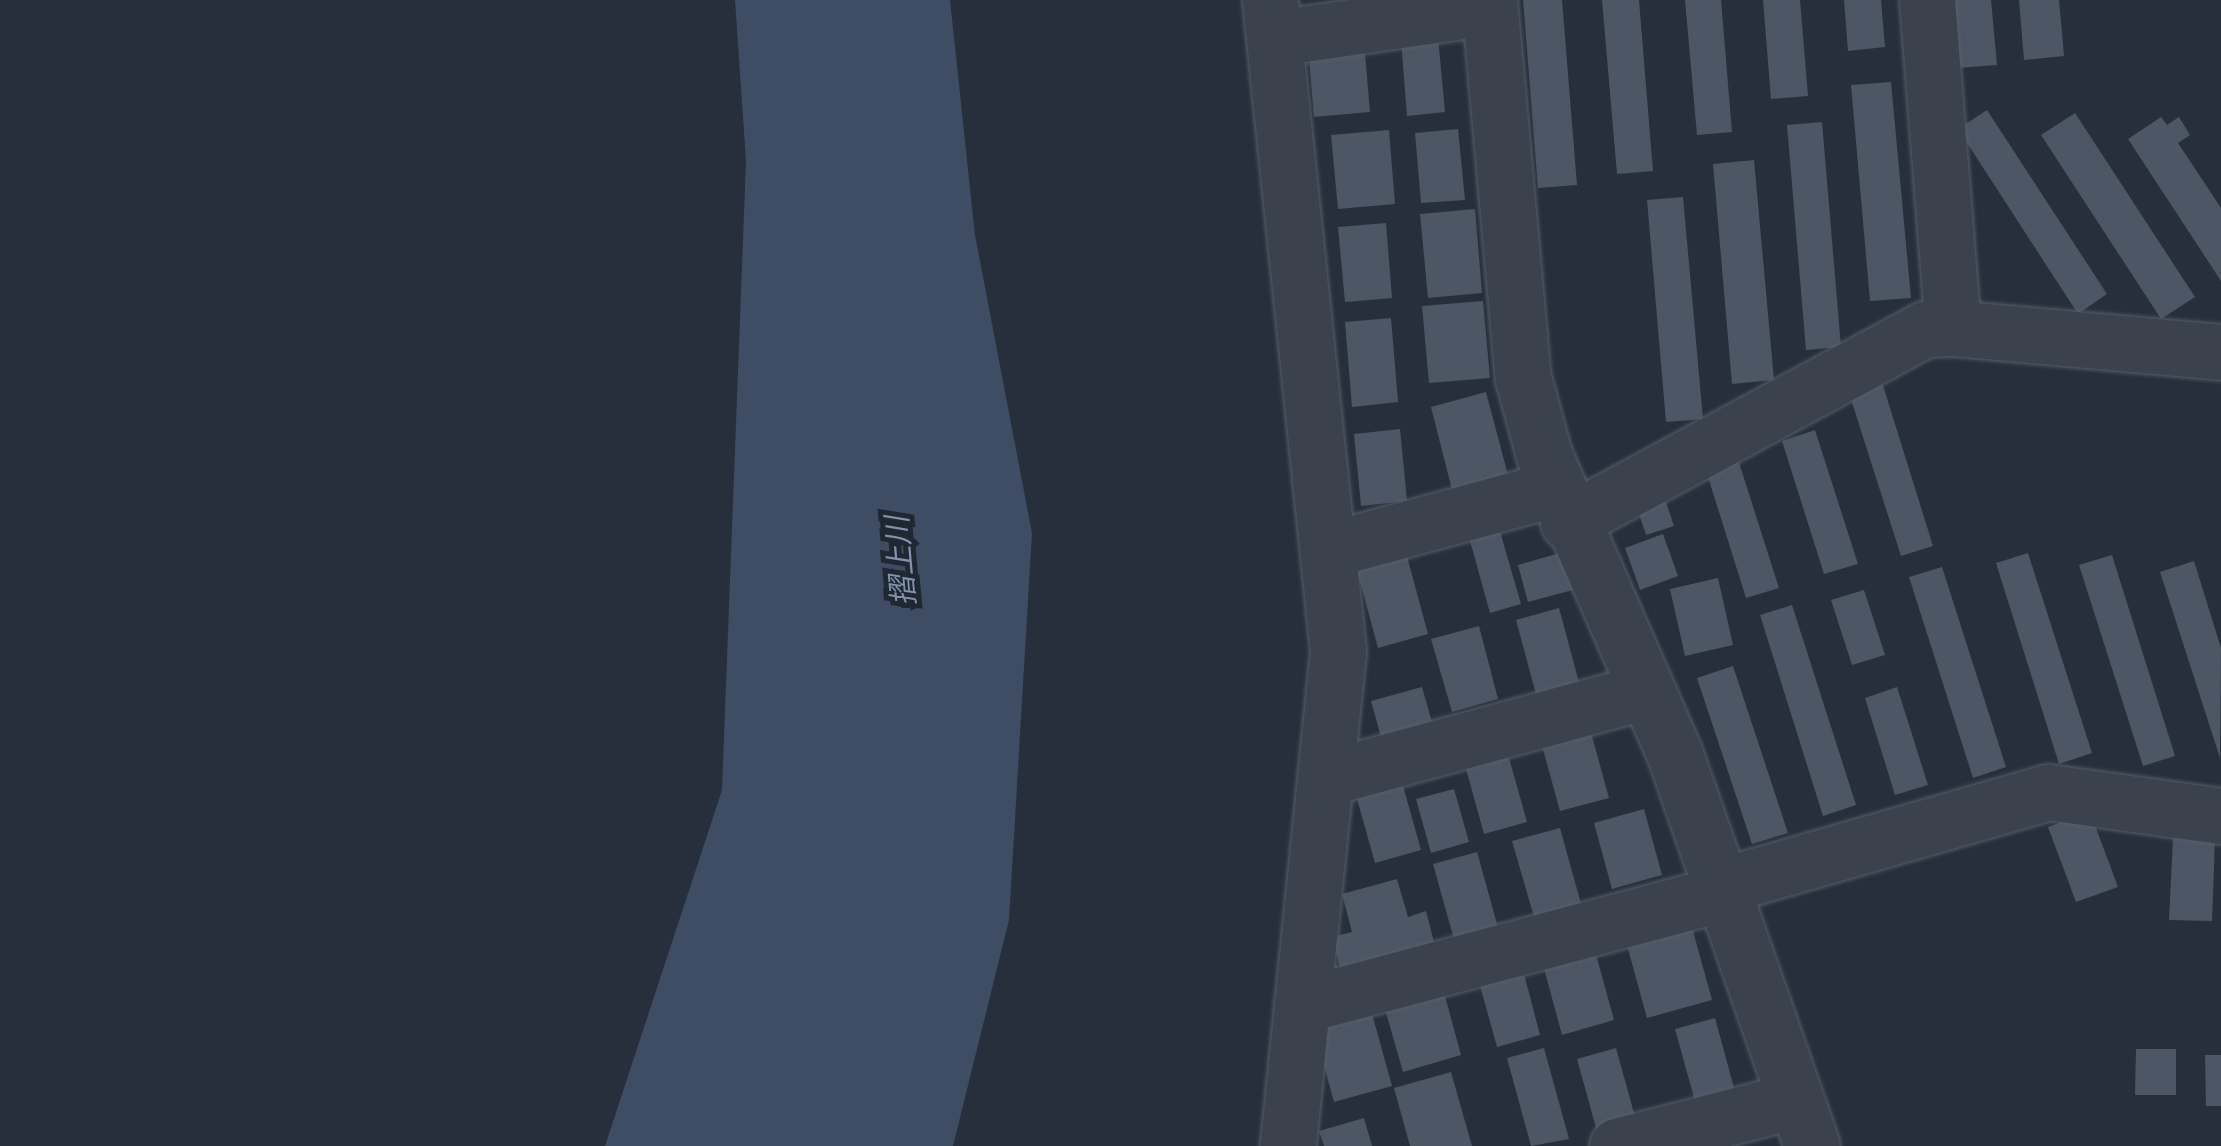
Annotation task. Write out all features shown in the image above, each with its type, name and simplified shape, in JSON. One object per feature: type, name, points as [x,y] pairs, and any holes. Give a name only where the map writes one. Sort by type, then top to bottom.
[{"type":"street","points":[[1926,0],[1953,328]]},
{"type":"street","points":[[1288,1146],[1338,651],[1332,549],[1272,19],[1489,4],[1523,378],[1562,505],[1646,691],[1722,889],[1802,1124],[1617,1146]]},
{"type":"street","points":[[1332,549],[1562,505],[1925,328],[2221,352]]},
{"type":"street","points":[[1326,778],[1646,691]]},
{"type":"street","points":[[1302,1004],[1722,889],[2048,792],[2221,816]]},
{"type":"water","name":"摺上川","points":[[735,0],[950,0],[975,235],[1032,533],[1009,920],[953,1146],[605,1146],[722,790],[746,161]]},
{"type":"building","points":[[1523,0],[1562,0],[1577,185],[1538,188]]},
{"type":"building","points":[[1602,0],[1639,0],[1653,171],[1617,174]]},
{"type":"building","points":[[1685,0],[1721,0],[1732,132],[1697,135]]},
{"type":"building","points":[[1763,0],[1800,0],[1808,96],[1771,99]]},
{"type":"building","points":[[1844,0],[1881,0],[1885,47],[1848,51]]},
{"type":"building","points":[[1952,0],[1991,0],[1997,65],[1958,68]]},
{"type":"building","points":[[2019,0],[2059,0],[2064,56],[2024,60]]},
{"type":"building","points":[[1438,37],[1445,112],[1407,116],[1401,40]]},
{"type":"building","points":[[1364,42],[1370,112],[1314,117],[1308,47]]},
{"type":"building","points":[[1891,82],[1911,298],[1870,301],[1851,85]]},
{"type":"building","points":[[1987,110],[2107,294],[2078,314],[1958,129]]},
{"type":"building","points":[[2075,113],[2195,297],[2161,319],[2041,135]]},
{"type":"building","points":[[2161,117],[2167,125],[2179,117],[2190,135],[2178,143],[2221,208],[2221,281],[2128,139]]},
{"type":"building","points":[[1822,122],[1841,347],[1806,350],[1787,125]]},
{"type":"building","points":[[1458,129],[1465,200],[1421,203],[1415,133]]},
{"type":"building","points":[[1389,130],[1395,204],[1338,209],[1331,135]]},
{"type":"building","points":[[1754,160],[1774,380],[1732,384],[1713,164]]},
{"type":"building","points":[[1683,197],[1703,419],[1666,422],[1647,200]]},
{"type":"building","points":[[1475,209],[1482,293],[1428,298],[1420,214]]},
{"type":"building","points":[[1386,223],[1392,298],[1345,302],[1338,227]]},
{"type":"building","points":[[1483,301],[1490,378],[1429,383],[1422,306]]},
{"type":"building","points":[[1391,318],[1398,402],[1352,407],[1345,322]]},
{"type":"building","points":[[1881,379],[1933,546],[1901,556],[1848,390]]},
{"type":"building","points":[[1486,392],[1508,475],[1452,490],[1431,407]]},
{"type":"building","points":[[1400,429],[1407,501],[1361,506],[1354,434]]},
{"type":"building","points":[[1815,430],[1858,564],[1824,574],[1782,441]]},
{"type":"building","points":[[1736,453],[1779,588],[1746,598],[1704,464]]},
{"type":"building","points":[[1666,502],[1674,526],[1646,535],[1638,511]]},
{"type":"building","points":[[1497,521],[1521,604],[1490,613],[1467,530]]},
{"type":"building","points":[[1663,534],[1678,576],[1640,590],[1625,548]]},
{"type":"building","points":[[1405,549],[1428,634],[1378,648],[1355,563]]},
{"type":"building","points":[[1574,549],[1584,587],[1528,602],[1518,565]]},
{"type":"building","points":[[2028,553],[2092,753],[2059,764],[1996,563]]},
{"type":"building","points":[[2112,555],[2175,756],[2143,766],[2079,565]]},
{"type":"building","points":[[2194,561],[2221,648],[2220,758],[2160,572]]},
{"type":"building","points":[[1942,567],[2006,767],[1973,778],[1909,577]]},
{"type":"building","points":[[1718,578],[1733,645],[1685,656],[1670,589]]},
{"type":"building","points":[[1864,590],[1885,655],[1852,665],[1831,600]]},
{"type":"building","points":[[1792,605],[1856,805],[1823,816],[1760,615]]},
{"type":"building","points":[[1559,608],[1580,686],[1537,698],[1516,620]]},
{"type":"building","points":[[1479,626],[1498,699],[1452,712],[1431,639]]},
{"type":"building","points":[[1733,666],[1788,833],[1752,844],[1697,678]]},
{"type":"building","points":[[1422,687],[1432,722],[1381,737],[1371,701]]},
{"type":"building","points":[[1897,687],[1928,785],[1895,795],[1865,698]]},
{"type":"building","points":[[1590,729],[1609,798],[1560,811],[1541,742]]},
{"type":"building","points":[[1506,747],[1527,822],[1484,834],[1463,758]]},
{"type":"building","points":[[1400,775],[1421,850],[1375,863],[1354,788]]},
{"type":"building","points":[[1454,789],[1469,842],[1431,853],[1416,799]]},
{"type":"building","points":[[1644,809],[1662,875],[1612,889],[1594,823]]},
{"type":"building","points":[[2090,812],[2118,887],[2076,902],[2048,827]]},
{"type":"building","points":[[1560,828],[1583,911],[1536,924],[1512,841]]},
{"type":"building","points":[[2173,838],[2215,839],[2212,921],[2169,920]]},
{"type":"building","points":[[1477,852],[1499,931],[1455,943],[1433,864]]},
{"type":"building","points":[[1397,879],[1408,917],[1426,911],[1436,950],[1342,976],[1332,937],[1352,932],[1342,894]]},
{"type":"building","points":[[1690,920],[1712,1000],[1647,1018],[1625,938]]},
{"type":"building","points":[[1594,947],[1614,1020],[1562,1035],[1542,961]]},
{"type":"building","points":[[1523,970],[1540,1035],[1497,1047],[1479,982]]},
{"type":"building","points":[[1442,985],[1461,1055],[1403,1072],[1383,1002]]},
{"type":"building","points":[[1371,1010],[1392,1086],[1334,1102],[1313,1026]]},
{"type":"building","points":[[1715,1018],[1736,1095],[1696,1105],[1675,1029]]},
{"type":"building","points":[[1544,1048],[1569,1139],[1531,1146],[1507,1058]]},
{"type":"building","points":[[1616,1048],[1637,1124],[1598,1135],[1577,1059]]},
{"type":"building","points":[[2136,1049],[2176,1049],[2176,1095],[2135,1095]]},
{"type":"building","points":[[2205,1055],[2221,1055],[2221,1106],[2206,1106]]},
{"type":"building","points":[[1451,1072],[1472,1146],[1410,1146],[1394,1088]]},
{"type":"building","points":[[1364,1118],[1372,1146],[1324,1146],[1319,1131]]}]
